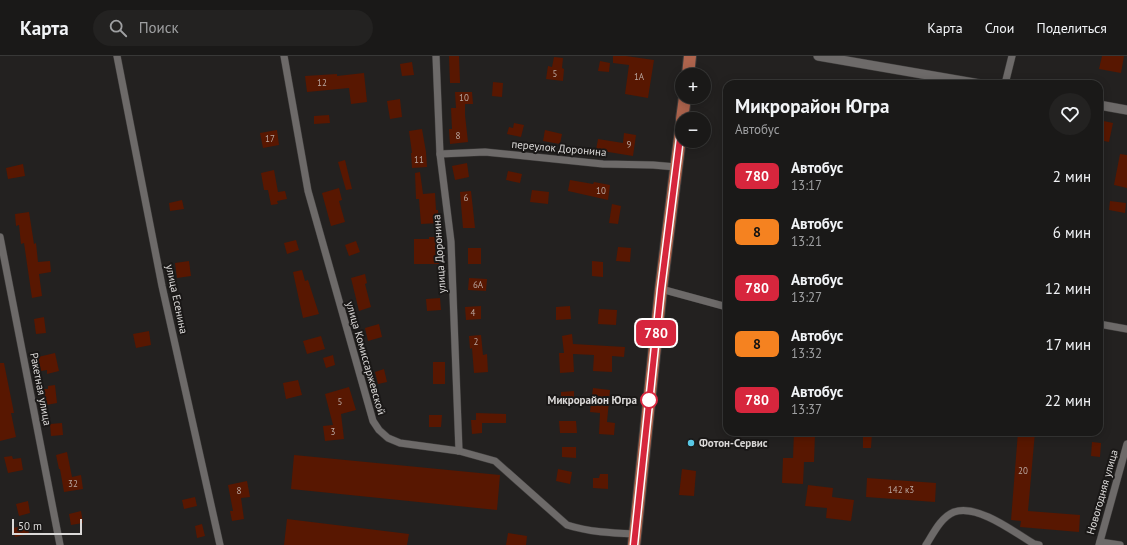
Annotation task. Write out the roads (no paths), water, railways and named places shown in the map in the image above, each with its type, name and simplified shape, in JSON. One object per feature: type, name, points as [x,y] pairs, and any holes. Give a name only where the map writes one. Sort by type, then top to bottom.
[{"type":"main road","points":[[689,68],[690,56]]},
{"type":"main road","points":[[635,539],[661,289],[679,148]]},
{"type":"street","name":"улица Есенина","points":[[117,56],[162,286],[220,545]]},
{"type":"street","name":"улица Комиссаржевской","points":[[284,56],[308,191],[373,421],[379,430],[388,438],[400,443],[459,451],[495,461],[567,525],[579,529],[635,539]]},
{"type":"street","name":"улица Доронина","points":[[436,56],[440,154],[451,242],[459,451]]},
{"type":"street","points":[[818,56],[957,80]]},
{"type":"street","points":[[1007,80],[1012,56]]},
{"type":"street","points":[[1103,106],[1127,110]]},
{"type":"street","name":"переулок Доронина","points":[[440,154],[485,152],[603,164],[676,167]]},
{"type":"street","name":"Ракетная улица","points":[[0,237],[60,545]]},
{"type":"street","points":[[661,289],[723,306]]},
{"type":"street","points":[[1103,325],[1127,329]]},
{"type":"street","name":"Новогодняя улица","points":[[1099,543],[1127,444]]},
{"type":"street","points":[[926,545],[942,521],[954,512],[971,511],[987,516],[1034,544],[1039,545]]},
{"type":"street","points":[[1099,543],[1120,545]]},
{"type":"place","name":"Микрорайон Югра","points":[[649,400]]},
{"type":"place","name":"Фотон-Сервис","points":[[691,443]]}]
